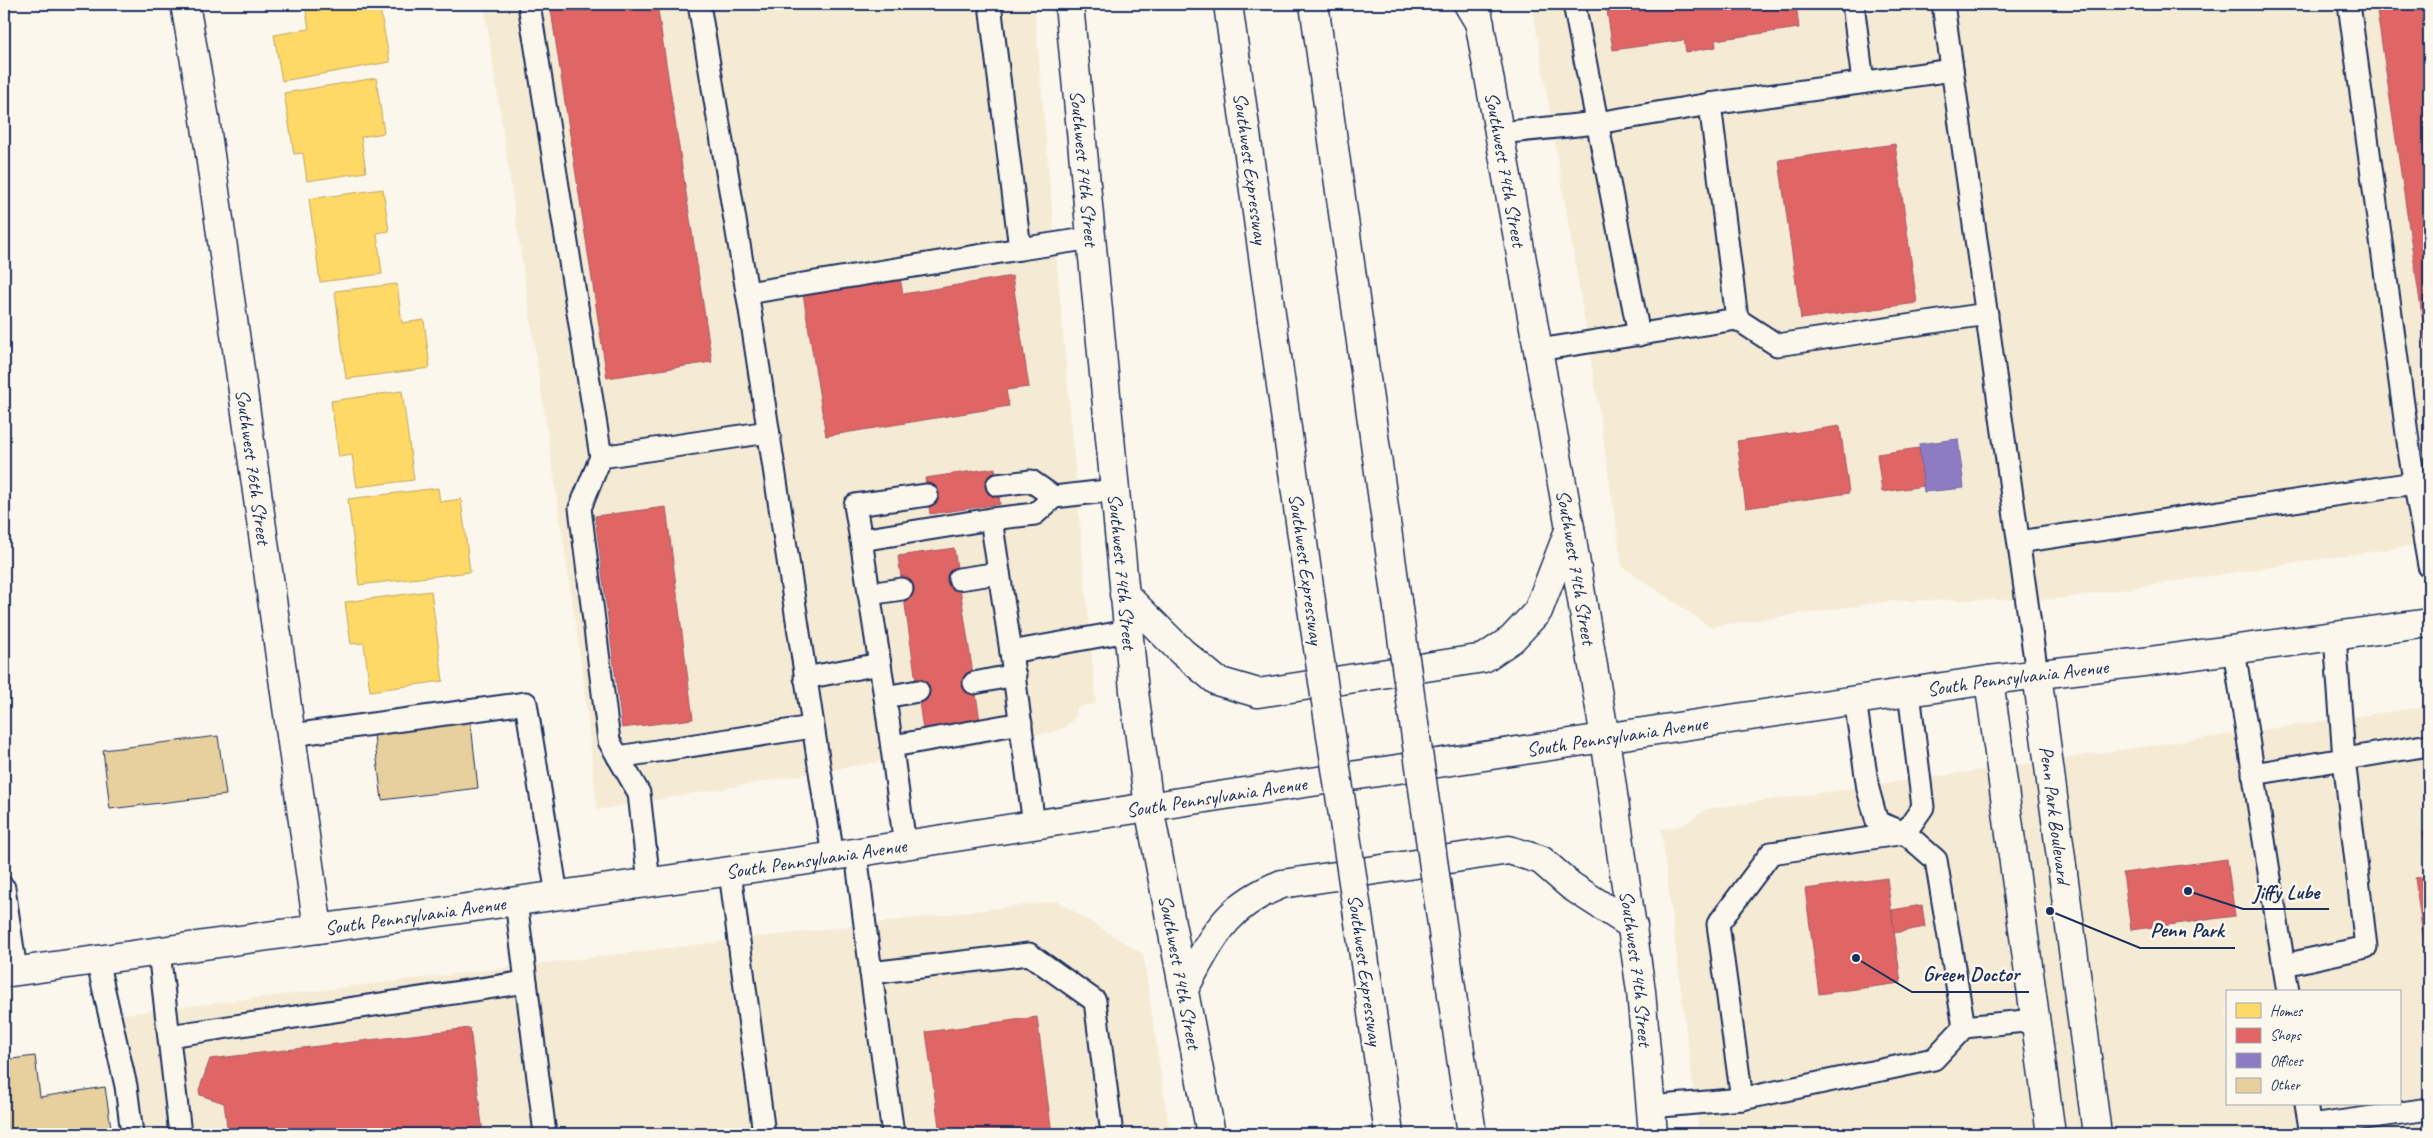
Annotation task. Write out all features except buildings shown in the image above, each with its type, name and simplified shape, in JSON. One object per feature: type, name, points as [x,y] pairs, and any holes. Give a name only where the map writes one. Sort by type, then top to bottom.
[{"type":"main road","name":"Southwest 76th Street","points":[[185,4],[205,119],[318,929]]},
{"type":"main road","name":"Southwest 74th Street","points":[[1069,4],[1124,594],[1149,807],[1185,987],[1211,1134]]},
{"type":"main road","name":"Southwest Expressway","points":[[1228,4],[1312,608],[1389,1134]]},
{"type":"main road","points":[[1314,4],[1472,1134]]},
{"type":"main road","name":"Southwest 74th Street","points":[[1474,10],[1499,133],[1570,528],[1605,738],[1641,991],[1653,1134]]},
{"type":"main road","points":[[1124,594],[1182,652],[1217,681],[1258,693],[1484,658],[1512,639],[1538,611],[1570,528]]},
{"type":"main road","name":"South Pennsylvania Avenue","points":[[10,972],[730,872],[1989,680],[2234,650],[2429,623]]},
{"type":"main road","name":"Penn Park Boulevard","points":[[2037,674],[2097,1134]]},
{"type":"main road","points":[[1989,680],[2051,1134]]},
{"type":"main road","points":[[1185,987],[1219,926],[1259,892],[1282,884],[1509,850],[1541,860],[1571,886],[1632,926]]},
{"type":"lane","points":[[528,4],[601,456],[580,508],[609,741],[638,793],[649,883]]},
{"type":"lane","points":[[699,4],[747,293],[812,728],[871,972],[893,1134]]},
{"type":"lane","points":[[990,4],[1020,249]]},
{"type":"lane","points":[[1574,4],[1639,335]]},
{"type":"lane","points":[[1853,4],[1864,82]]},
{"type":"lane","points":[[1943,4],[2037,674]]},
{"type":"lane","points":[[2349,4],[2414,483],[2424,505],[2429,566]]},
{"type":"lane","points":[[1499,133],[1597,123],[1710,104],[1952,70]]},
{"type":"lane","points":[[1710,104],[1737,319]]},
{"type":"lane","points":[[747,293],[1092,238]]},
{"type":"lane","points":[[1538,350],[1737,319],[1777,345],[1987,314]]},
{"type":"lane","points":[[601,456],[768,432]]},
{"type":"lane","points":[[997,485],[1031,481],[1054,497]]},
{"type":"lane","points":[[2019,542],[2414,483]]},
{"type":"lane","points":[[861,540],[991,519],[1035,514],[1054,497],[1115,490]]},
{"type":"lane","points":[[905,845],[893,746],[855,505],[927,495]]},
{"type":"lane","points":[[991,519],[1015,675],[1034,825]]},
{"type":"lane","points":[[959,579],[999,573]]},
{"type":"lane","points":[[869,594],[902,589]]},
{"type":"lane","points":[[1011,652],[1128,631]]},
{"type":"lane","points":[[2284,965],[2366,947],[2344,759],[2334,636]]},
{"type":"lane","points":[[2234,650],[2288,990]]},
{"type":"lane","points":[[806,678],[880,664]]},
{"type":"lane","points":[[974,683],[1015,675]]},
{"type":"lane","points":[[885,697],[918,691]]},
{"type":"lane","points":[[1742,1099],[1718,924],[1771,853],[1905,833],[1923,807],[1909,692]]},
{"type":"lane","points":[[1855,700],[1868,789],[1877,822],[1905,833],[1936,860],[1964,1027]]},
{"type":"lane","points":[[292,735],[526,702],[557,895]]},
{"type":"lane","points":[[893,746],[1021,723]]},
{"type":"lane","points":[[618,757],[812,728]]},
{"type":"lane","points":[[2253,774],[2429,745]]},
{"type":"lane","points":[[730,872],[764,1134]]},
{"type":"lane","points":[[4,888],[10,972]]},
{"type":"lane","points":[[516,901],[545,1134]]},
{"type":"lane","points":[[159,951],[180,1134]]},
{"type":"lane","points":[[871,972],[1030,954],[1096,1001],[1112,1134]]},
{"type":"lane","points":[[97,960],[126,1086],[132,1134]]},
{"type":"lane","points":[[169,1036],[526,982]]},
{"type":"lane","points":[[1650,1107],[1742,1099],[1934,1059],[1964,1027],[2035,1020]]},
{"type":"lane","points":[[2306,1106],[2310,1130],[2429,1109]]},
{"type":"shaded area","points":[[484,4],[1034,4],[1096,704],[1077,707],[1076,716],[1064,728],[1053,732],[597,810],[583,675]]},
{"type":"shaded area","points":[[1532,4],[2429,4],[2429,543],[2058,599],[1891,601],[1710,627],[1622,566],[1597,397]]},
{"type":"shaded area","points":[[2429,706],[2429,1134],[1699,1134],[1661,829],[1682,826],[1707,809]]},
{"type":"shaded area","points":[[1057,901],[1143,954],[1170,1134],[134,1134],[116,1015]]},
{"type":"place","name":"Jiffy Lube","points":[[2188,891]]},
{"type":"place","name":"Penn Park","points":[[2050,911]]},
{"type":"place","name":"Green Doctor","points":[[1856,958]]}]
